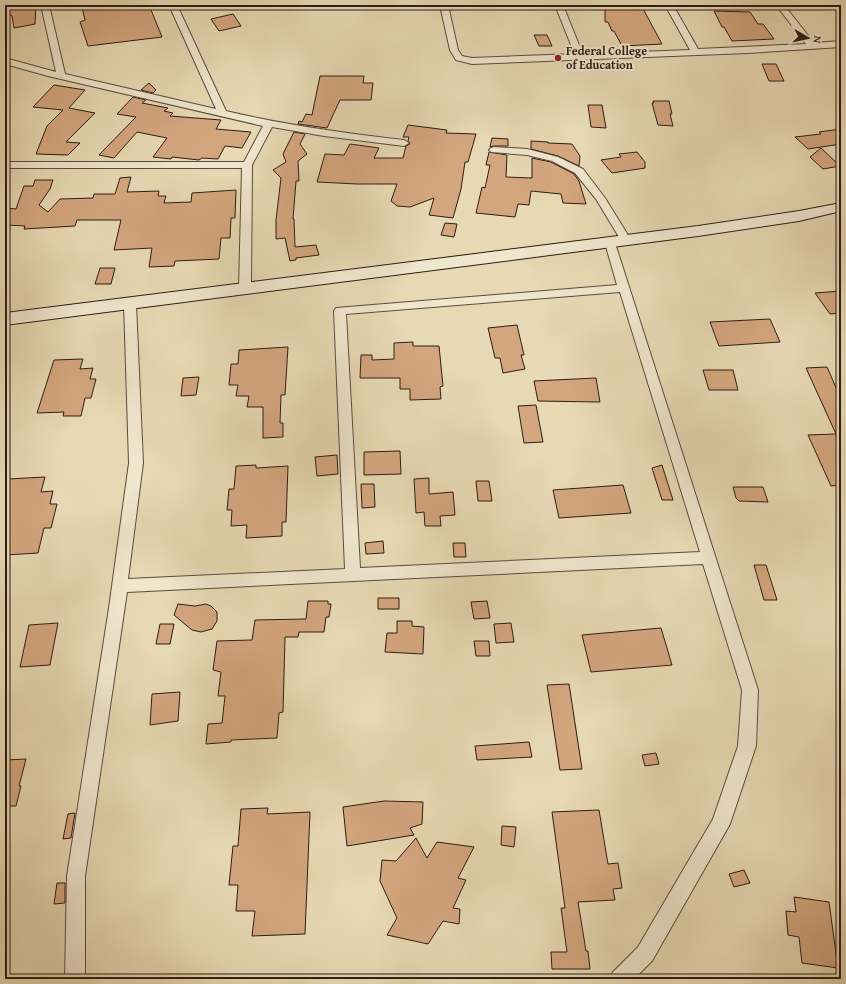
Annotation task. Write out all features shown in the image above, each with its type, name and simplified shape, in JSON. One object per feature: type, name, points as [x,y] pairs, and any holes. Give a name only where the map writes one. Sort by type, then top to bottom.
[{"type":"main road","points":[[5,319],[773,221],[841,207]]},
{"type":"street","points":[[45,5],[61,76]]},
{"type":"street","points":[[173,5],[223,114]]},
{"type":"street","points":[[444,5],[454,50],[459,58],[472,61],[582,58],[841,44]]},
{"type":"street","points":[[559,5],[575,46],[582,58]]},
{"type":"street","points":[[669,5],[695,52]]},
{"type":"street","points":[[780,5],[812,46]]},
{"type":"street","points":[[5,61],[61,76],[269,124],[324,133],[404,143]]},
{"type":"street","points":[[245,288],[247,165],[269,124]]},
{"type":"street","points":[[494,150],[527,152],[555,159],[579,171],[600,198],[626,240]]},
{"type":"street","points":[[5,165],[247,165]]},
{"type":"street","points":[[610,242],[750,690],[747,746],[721,824],[645,954],[620,979]]},
{"type":"street","points":[[353,575],[340,312],[624,288]]},
{"type":"street","points":[[74,979],[76,876],[120,586],[136,463],[130,304]]},
{"type":"street","points":[[120,586],[709,558]]},
{"type":"building","points":[[5,5],[36,5],[35,24],[14,28],[12,16],[5,13]]},
{"type":"building","points":[[95,5],[149,5],[162,37],[88,46],[80,22],[85,20],[82,7]]},
{"type":"building","points":[[605,5],[641,5],[662,44],[622,46],[608,22],[605,22]]},
{"type":"building","points":[[714,11],[750,12],[758,24],[763,24],[774,39],[732,41],[724,27],[722,27]]},
{"type":"building","points":[[233,14],[241,26],[219,31],[211,19]]},
{"type":"building","points":[[534,35],[547,35],[552,46],[539,46]]},
{"type":"building","points":[[762,64],[776,64],[784,81],[769,81]]},
{"type":"building","points":[[320,76],[364,76],[363,83],[373,83],[371,100],[340,100],[327,128],[298,124],[299,121],[302,122],[306,114],[312,115]]},
{"type":"building","points":[[149,83],[156,90],[153,93],[141,90]]},
{"type":"building","points":[[54,85],[85,90],[69,108],[95,113],[66,142],[80,143],[68,155],[36,154],[47,126],[63,110],[33,107]]},
{"type":"building","points":[[133,97],[146,100],[142,103],[168,108],[164,111],[173,113],[170,116],[221,120],[216,129],[251,132],[242,148],[225,146],[218,159],[202,158],[199,160],[172,157],[171,159],[153,157],[167,138],[137,132],[114,158],[99,155],[136,117],[117,114]]},
{"type":"building","points":[[653,101],[669,101],[673,126],[658,125],[652,103],[654,103]]},
{"type":"building","points":[[588,105],[602,105],[606,128],[591,127]]},
{"type":"building","points":[[408,125],[447,130],[446,133],[476,134],[468,162],[465,162],[461,189],[453,218],[429,215],[434,198],[410,207],[397,206],[391,201],[397,184],[317,182],[325,154],[344,155],[350,144],[379,148],[374,158],[403,158],[406,146],[410,144],[408,141],[409,137],[403,137]]},
{"type":"building","points":[[841,129],[841,144],[808,149],[795,137],[821,134],[819,132]]},
{"type":"building","points":[[294,132],[305,134],[300,144],[307,154],[298,161],[299,181],[296,181],[293,219],[295,247],[316,245],[319,255],[296,258],[296,260],[290,261],[285,238],[276,239],[276,220],[281,178],[273,170],[286,162],[283,154]]},
{"type":"building","points":[[492,138],[508,139],[508,146],[490,147]]},
{"type":"building","points":[[531,141],[572,144],[580,156],[579,166],[558,156],[531,149]]},
{"type":"building","points":[[821,148],[840,166],[823,169],[810,157]]},
{"type":"building","points":[[489,152],[507,155],[506,177],[532,178],[532,158],[551,162],[574,174],[579,181],[586,204],[563,203],[561,194],[531,191],[529,205],[518,204],[515,217],[476,213],[482,187],[485,188],[490,165],[486,165]]},
{"type":"building","points":[[637,152],[645,162],[645,168],[612,173],[601,160],[621,157],[619,154]]},
{"type":"building","points":[[131,177],[127,192],[159,191],[158,196],[166,196],[164,203],[191,202],[192,193],[236,190],[235,218],[231,218],[230,238],[221,238],[219,259],[175,261],[174,266],[149,267],[152,248],[114,250],[121,220],[77,220],[75,226],[24,229],[25,226],[5,225],[5,208],[16,209],[24,186],[33,186],[35,180],[53,180],[50,189],[39,205],[48,212],[60,199],[93,198],[94,194],[115,194],[120,178]]},
{"type":"building","points":[[445,223],[457,224],[454,237],[441,235]]},
{"type":"building","points":[[100,268],[115,268],[111,284],[95,284]]},
{"type":"building","points":[[841,291],[841,313],[830,314],[815,293]]},
{"type":"building","points":[[770,319],[780,342],[719,346],[710,322]]},
{"type":"building","points":[[517,325],[524,355],[521,355],[525,369],[503,373],[500,358],[495,358],[488,328]]},
{"type":"building","points":[[413,342],[413,346],[439,346],[443,386],[440,387],[441,399],[410,400],[410,389],[400,389],[400,378],[360,378],[361,355],[372,355],[372,360],[394,359],[394,343]]},
{"type":"building","points":[[288,347],[285,395],[281,395],[280,423],[283,423],[283,437],[263,438],[263,407],[247,407],[249,396],[236,396],[238,385],[229,385],[231,364],[238,364],[239,350]]},
{"type":"building","points":[[83,359],[80,369],[93,368],[90,379],[96,379],[91,398],[85,398],[81,416],[63,416],[64,412],[37,413],[54,360]]},
{"type":"building","points":[[827,367],[841,399],[841,485],[831,486],[808,435],[836,434],[806,368]]},
{"type":"building","points":[[703,370],[733,370],[738,390],[709,390]]},
{"type":"building","points":[[199,377],[196,395],[181,396],[183,378]]},
{"type":"building","points":[[596,378],[600,402],[538,401],[534,381]]},
{"type":"building","points":[[536,405],[543,442],[524,443],[518,406]]},
{"type":"building","points":[[400,451],[401,474],[364,475],[364,452]]},
{"type":"building","points":[[337,455],[338,474],[317,476],[315,457]]},
{"type":"building","points":[[256,465],[256,468],[288,466],[286,522],[282,522],[282,536],[246,538],[247,525],[231,526],[232,510],[227,510],[229,489],[234,489],[236,466]]},
{"type":"building","points":[[662,465],[673,500],[662,500],[652,468]]},
{"type":"building","points":[[45,477],[41,492],[53,491],[50,504],[57,504],[51,528],[44,528],[38,553],[5,555],[5,489],[8,479]]},
{"type":"building","points":[[429,478],[429,494],[453,492],[455,515],[440,516],[441,526],[425,526],[424,512],[416,513],[414,479]]},
{"type":"building","points":[[476,481],[489,481],[492,501],[478,501]]},
{"type":"building","points":[[361,484],[374,484],[375,507],[362,508]]},
{"type":"building","points":[[623,485],[631,513],[559,518],[553,490]]},
{"type":"building","points":[[733,487],[763,487],[768,502],[739,501],[736,498]]},
{"type":"building","points":[[383,541],[384,553],[366,554],[365,543]]},
{"type":"building","points":[[453,543],[465,543],[466,557],[454,557]]},
{"type":"building","points":[[754,565],[766,565],[777,600],[764,600]]},
{"type":"building","points":[[378,598],[399,598],[399,609],[378,609]]},
{"type":"building","points":[[308,601],[328,601],[328,604],[331,604],[329,617],[326,617],[324,632],[299,632],[298,637],[285,637],[283,712],[279,713],[277,738],[231,740],[231,742],[206,744],[208,724],[222,723],[225,696],[218,696],[221,672],[213,670],[217,641],[252,640],[255,620],[306,619]]},
{"type":"building","points":[[487,601],[490,618],[474,619],[471,602]]},
{"type":"building","points":[[178,604],[195,606],[206,604],[211,606],[217,612],[217,621],[212,629],[201,632],[192,630],[174,615]]},
{"type":"building","points":[[397,621],[412,621],[412,626],[424,627],[423,654],[385,652],[387,633],[397,633]]},
{"type":"building","points":[[58,623],[50,665],[20,667],[29,625]]},
{"type":"building","points":[[511,623],[514,642],[496,643],[494,624]]},
{"type":"building","points":[[160,624],[174,624],[170,644],[156,644]]},
{"type":"building","points":[[661,628],[672,665],[591,672],[582,635]]},
{"type":"building","points":[[474,641],[489,641],[490,656],[476,656]]},
{"type":"building","points":[[569,684],[582,769],[560,770],[547,685]]},
{"type":"building","points":[[180,692],[178,721],[150,725],[152,694]]},
{"type":"building","points":[[529,742],[532,757],[477,760],[475,746]]},
{"type":"building","points":[[656,753],[659,764],[645,766],[642,755]]},
{"type":"building","points":[[26,759],[19,786],[21,786],[16,806],[5,806],[5,760]]},
{"type":"building","points":[[384,801],[423,802],[422,824],[410,828],[414,835],[347,846],[343,807]]},
{"type":"building","points":[[268,808],[267,814],[310,812],[305,934],[252,936],[255,911],[236,911],[238,885],[229,885],[233,846],[238,846],[241,809]]},
{"type":"building","points":[[599,810],[608,864],[618,863],[622,888],[613,889],[615,900],[578,902],[586,951],[588,951],[590,969],[552,969],[551,952],[567,952],[561,908],[565,908],[552,812]]},
{"type":"building","points":[[75,813],[71,838],[63,839],[68,814]]},
{"type":"building","points":[[502,826],[516,827],[514,847],[501,845]]},
{"type":"building","points":[[416,838],[427,858],[437,842],[474,847],[458,878],[466,880],[453,908],[460,909],[459,924],[443,921],[428,944],[387,935],[397,918],[380,881],[382,860],[396,861]]},
{"type":"building","points":[[744,870],[750,883],[734,887],[729,874]]},
{"type":"building","points":[[57,883],[65,883],[65,903],[54,904]]},
{"type":"building","points":[[794,897],[829,902],[838,968],[802,963],[799,937],[788,935],[786,911],[796,912]]},
{"type":"place","name":"Federal College of Education","points":[[558,58]]}]
